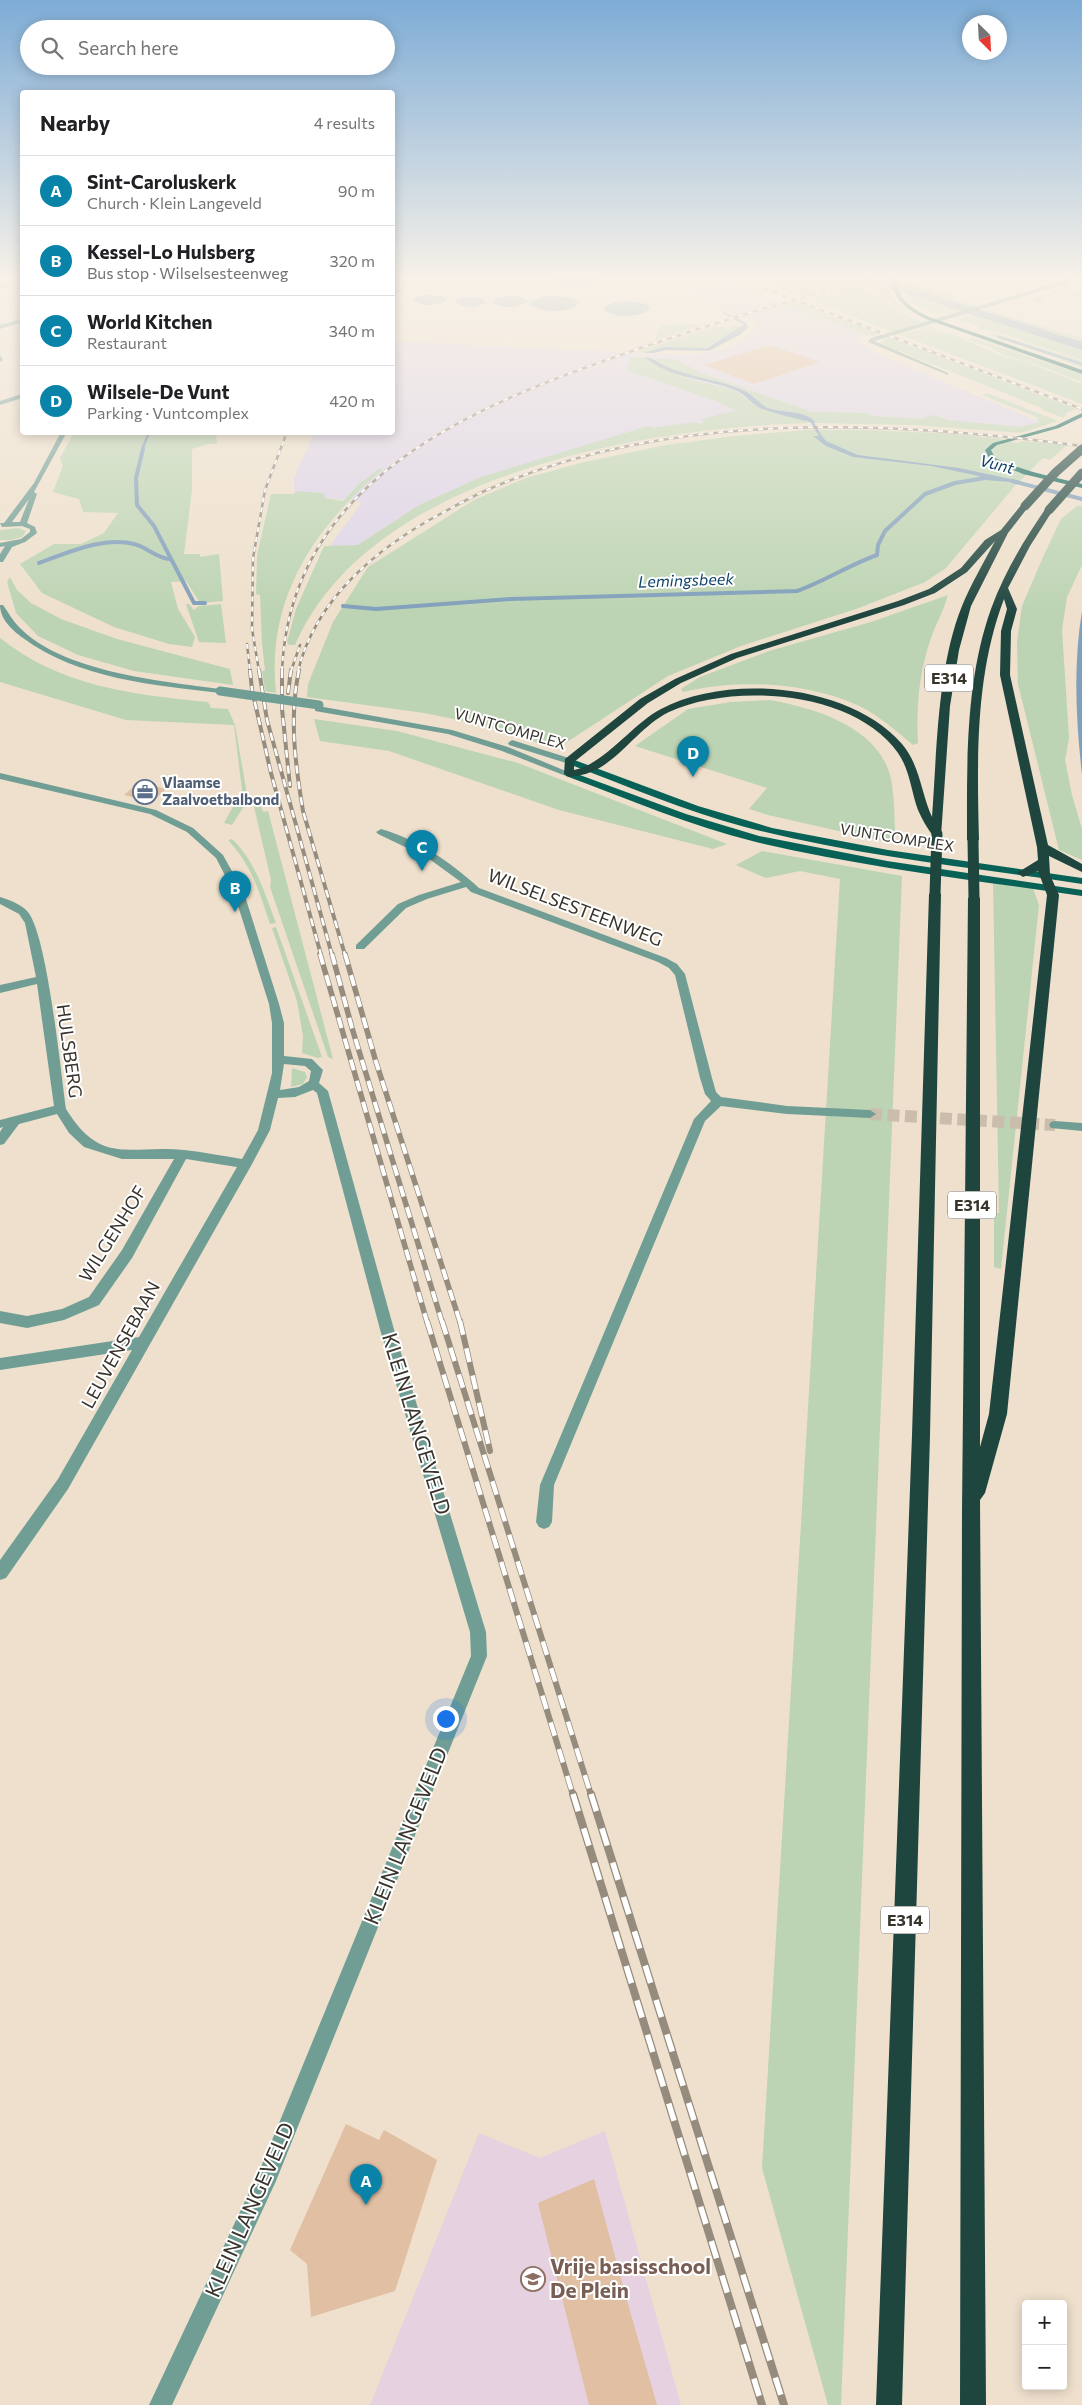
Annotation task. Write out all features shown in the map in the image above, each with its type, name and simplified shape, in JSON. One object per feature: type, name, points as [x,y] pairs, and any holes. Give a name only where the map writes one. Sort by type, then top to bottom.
[{"type":"highway","name":"E314","points":[[889,2405],[921,1425],[937,834],[945,706],[954,650],[966,606],[1004,532],[1056,472],[1082,449]]},
{"type":"highway","name":"E314","points":[[974,2405],[971,1511],[974,898],[972,840],[976,708],[984,651],[1004,588],[1030,536],[1049,510],[1082,473]]},
{"type":"highway","points":[[937,834],[923,810],[914,771],[897,746],[873,725],[849,711],[824,701],[789,694],[724,692],[691,700],[665,710],[590,769],[569,774],[569,761],[644,702],[678,681],[734,656],[901,603],[932,590],[964,570],[988,542],[1004,532]]},
{"type":"highway","points":[[971,1511],[998,1414],[1053,895],[1042,862],[1044,847],[1005,675],[1006,631],[1012,608],[1004,588]]},
{"type":"highway","points":[[1044,847],[1058,857],[1082,868]]},
{"type":"highway","points":[[1023,873],[1034,869],[1042,862]]},
{"type":"main road","points":[[1082,415],[1057,427],[1004,441],[990,447],[989,456],[1026,473],[1082,486]]},
{"type":"main road","points":[[1013,468],[1082,482]]},
{"type":"main road","name":"VUNTCOMPLEX","points":[[569,761],[711,814],[773,831],[837,845],[1023,873],[1082,893]]},
{"type":"main road","name":"VUNTCOMPLEX","points":[[569,774],[683,816],[757,839],[813,851],[985,878],[1048,882],[1082,881]]},
{"type":"main road","name":"VUNTCOMPLEX","points":[[985,878],[1023,873]]},
{"type":"street","points":[[0,403],[20,397]]},
{"type":"street","points":[[23,524],[37,483],[62,435]]},
{"type":"street","points":[[4,525],[37,483]]},
{"type":"street","points":[[0,560],[9,546],[29,538],[34,533],[33,528],[23,524],[4,525]]},
{"type":"street","points":[[0,545],[14,544]]},
{"type":"street","name":"VUNTCOMPLEX","points":[[0,607],[10,624],[28,639],[50,653],[78,664],[127,677],[220,694]]},
{"type":"street","name":"VUNTCOMPLEX","points":[[4,628],[21,644],[55,662],[94,675],[131,683],[412,719],[464,730],[569,761]]},
{"type":"street","name":"VUNTCOMPLEX","points":[[318,707],[449,732],[505,749],[569,774]]},
{"type":"street","points":[[0,776],[153,812],[190,830],[220,857],[239,893],[274,1004],[278,1023],[279,1060],[274,1094],[292,1094],[303,1091],[313,1084],[317,1070],[308,1062],[279,1060]]},
{"type":"street","name":"WILSELSESTEENWEG","points":[[381,832],[416,847],[469,883],[475,890],[662,960],[672,966],[680,974],[706,1078],[711,1094],[718,1100]]},
{"type":"street","name":"WILSELSESTEENWEG","points":[[360,947],[402,906],[423,897],[469,883]]},
{"type":"street","name":"HULSBERG","points":[[0,900],[23,912],[30,923],[42,979],[60,1109],[73,1130],[88,1144],[108,1152],[139,1156],[183,1154],[246,1164]]},
{"type":"street","points":[[0,989],[42,979]]},
{"type":"street","name":"KLEIN LANGEVELD","points":[[166,2403],[269,2174],[479,1656],[478,1632],[388,1333],[322,1091],[313,1084]]},
{"type":"street","name":"LEUVENSEBAAN","points":[[0,1573],[63,1484],[221,1203],[246,1164],[264,1130],[274,1094]]},
{"type":"street","points":[[544,1522],[547,1485],[700,1119],[718,1100],[787,1110],[870,1114]]},
{"type":"street","points":[[0,1124],[60,1109]]},
{"type":"street","points":[[0,1141],[15,1120]]},
{"type":"street","points":[[1055,1125],[1082,1127]]},
{"type":"street","name":"WILGENHOF","points":[[0,1317],[27,1322],[64,1314],[94,1301],[127,1254],[183,1154]]},
{"type":"street","points":[[0,1364],[144,1342]]},
{"type":"shaded area","points":[[395,391],[966,391],[1040,422],[1020,427],[866,415],[703,423],[481,477],[419,505],[358,545],[330,546],[362,502],[294,494],[294,478],[313,435],[395,435]]},
{"type":"shaded area","name":"Vrije basisschool De Plein","points":[[605,2131],[681,2405],[370,2405],[479,2133],[540,2158]]},
{"type":"green space","points":[[688,391],[736,391],[758,407],[801,418],[809,423],[743,427],[670,436],[594,450],[518,471],[447,500],[384,538],[332,586],[295,645],[289,645],[287,642],[296,609],[324,546],[358,545],[419,505],[481,477],[648,426],[653,428],[695,422],[700,424],[705,422],[701,420],[737,411]]},
{"type":"green space","points":[[746,391],[753,391],[812,412],[866,413],[874,416],[921,419],[934,415],[948,420],[1020,427],[1040,422],[1036,420],[1039,418],[982,395],[987,393],[1058,421],[1021,433],[915,425],[816,423],[801,414],[769,408]]},
{"type":"green space","points":[[1000,391],[1030,391],[1076,409],[1066,413],[1064,418],[1040,409],[1042,408]]},
{"type":"green space","points":[[1048,391],[1082,391],[1082,404]]},
{"type":"green space","points":[[806,430],[942,433],[996,438],[1017,443],[1023,441],[1067,445],[1050,460],[1043,458],[1014,487],[946,568],[925,582],[859,608],[741,646],[668,676],[561,746],[551,747],[483,725],[424,713],[307,697],[308,684],[333,622],[368,567],[474,500],[526,478],[584,462],[666,445],[734,436]]},
{"type":"green space","points":[[72,435],[216,435],[217,444],[208,444],[192,449],[192,490],[184,554],[200,554],[200,557],[219,554],[223,601],[200,603],[186,581],[171,582],[178,609],[195,637],[192,647],[169,644],[114,627],[42,593],[20,564],[54,544],[81,544],[104,533],[118,513],[83,512],[79,499],[53,492],[63,466],[60,458]]},
{"type":"green space","points":[[379,469],[383,469],[336,516],[316,541],[300,567],[287,596],[279,626],[275,659],[276,693],[265,691],[262,671],[265,670],[260,595],[256,594],[257,555],[271,494],[294,494],[297,491],[323,493],[325,498],[343,501],[360,483]]},
{"type":"green space","points":[[1077,506],[1082,506],[1082,565],[1067,597],[1062,630],[1069,738],[1065,760],[1072,795],[1082,829],[1082,860],[1059,850],[1018,684],[1017,642],[1022,606],[1043,557],[1061,519]]},
{"type":"green space","points":[[18,528],[26,531],[22,537],[0,540],[0,530]]},
{"type":"green space","points":[[10,577],[17,590],[31,603],[61,619],[117,639],[230,669],[233,685],[134,671],[78,655],[38,636],[16,613],[7,582]]},
{"type":"green space","points":[[948,595],[927,651],[918,703],[918,743],[913,745],[867,710],[850,702],[810,690],[746,684],[725,685],[683,692],[681,689],[700,677],[769,651],[871,622]]},
{"type":"green space","points":[[186,604],[189,604],[194,610],[199,606],[221,604],[226,643],[199,642]]},
{"type":"green space","points":[[0,638],[23,654],[47,667],[72,677],[125,691],[208,702],[211,708],[228,709],[235,725],[248,800],[232,825],[224,823],[242,790],[234,725],[126,720],[0,682]]},
{"type":"green space","points":[[770,700],[826,715],[844,723],[874,746],[885,761],[891,779],[896,844],[749,809],[767,788],[635,746],[688,709],[731,702]]},
{"type":"green space","points":[[314,719],[397,731],[518,763],[727,844],[713,849],[559,810],[389,751],[320,741]]},
{"type":"green space","points":[[257,799],[259,799],[263,812],[268,811],[333,1059],[328,1057],[270,887],[271,880],[254,807]]},
{"type":"green space","points":[[232,839],[247,857],[253,868],[276,923],[270,924],[249,869],[228,840]]},
{"type":"green space","points":[[762,851],[902,876],[841,2405],[828,2405],[762,2168],[840,879],[800,871],[766,878],[736,865]]},
{"type":"green space","points":[[993,881],[1033,888],[1039,905],[1001,1269],[994,1267],[994,1214],[999,1213]]},
{"type":"green space","points":[[276,927],[322,1057],[318,1058],[302,1053],[303,1036],[297,1001],[272,928]]},
{"type":"green space","points":[[292,1068],[305,1072],[307,1077],[303,1084],[291,1087]]},
{"type":"water","points":[[737,391],[747,392],[768,408],[801,414],[816,423],[760,408]]},
{"type":"water","points":[[813,436],[822,436],[826,441],[858,455],[959,468],[1020,481],[1018,483],[984,480],[976,478],[979,476],[931,466],[853,457],[826,446]]},
{"type":"water","points":[[1082,611],[1082,775],[1078,734],[1076,672]]},
{"type":"building","name":"Vlaamse Zaalvoetbalbond","points":[[139,782],[166,789],[152,802],[124,795]]},
{"type":"building","points":[[346,2124],[379,2140],[384,2130],[437,2160],[395,2291],[311,2317],[307,2264],[290,2250]]},
{"type":"building","name":"Vrije basisschool De Plein","points":[[594,2179],[657,2405],[589,2405],[538,2203]]},
{"type":"waterway","name":"Vunt","points":[[807,419],[812,422],[824,442]]},
{"type":"waterway","name":"Lemingsbeek","points":[[142,450],[148,435]]},
{"type":"waterway","name":"Lemingsbeek","points":[[143,449],[136,478],[137,505],[154,526],[194,603],[205,603]]},
{"type":"waterway","name":"Lemingsbeek","points":[[343,606],[376,609],[511,599],[797,591],[877,555],[878,545],[885,531],[925,494],[955,483],[985,478]]},
{"type":"waterway","name":"Vunt","points":[[1012,481],[1082,499]]},
{"type":"waterway","points":[[39,563],[73,550],[110,542],[134,544],[160,557],[170,559]]},
{"type":"tunnel","points":[[870,1114],[1055,1125]]},
{"type":"railway","points":[[282,671],[293,604],[318,547],[356,498],[403,458],[456,424],[526,391]]},
{"type":"railway","points":[[1035,391],[1082,409]]},
{"type":"railway","points":[[298,671],[307,645],[319,620],[353,577],[373,559],[418,527],[471,498],[489,489],[559,463],[631,445],[706,434],[781,428],[858,427],[934,431],[1009,437],[1082,446]]},
{"type":"railway","points":[[259,671],[252,629],[253,558],[265,490],[286,435]]},
{"type":"railway","points":[[247,644],[250,671]]},
{"type":"railway","points":[[291,671],[300,645]]},
{"type":"railway","points":[[250,670],[252,690],[271,773],[321,955]]},
{"type":"railway","points":[[259,670],[267,720],[332,955]]},
{"type":"railway","points":[[288,693],[291,670]]},
{"type":"railway","points":[[299,670],[294,705],[294,740],[303,811],[345,955]]},
{"type":"railway","points":[[282,671],[282,709],[290,786]]},
{"type":"railway","points":[[320,954],[427,1322]]},
{"type":"railway","points":[[332,954],[352,1028],[442,1322]]},
{"type":"railway","points":[[345,954],[376,1062],[460,1322]]},
{"type":"railway","points":[[427,1321],[573,1795]]},
{"type":"railway","points":[[442,1321],[591,1795]]},
{"type":"railway","points":[[460,1321],[490,1451]]},
{"type":"railway","points":[[573,1794],[762,2405]]},
{"type":"railway","points":[[591,1794],[784,2405]]},
{"type":"place","name":"Wilsele-De Vunt","points":[[693,777]]},
{"type":"place","name":"Vlaamse Zaalvoetbalbond","points":[[145,792]]},
{"type":"place","name":"World Kitchen","points":[[422,871]]},
{"type":"place","name":"Kessel-Lo Hulsberg","points":[[235,912]]},
{"type":"place","name":"Sint-Caroluskerk","points":[[366,2205]]},
{"type":"place","name":"Vrije basisschool De Plein","points":[[533,2279]]}]
